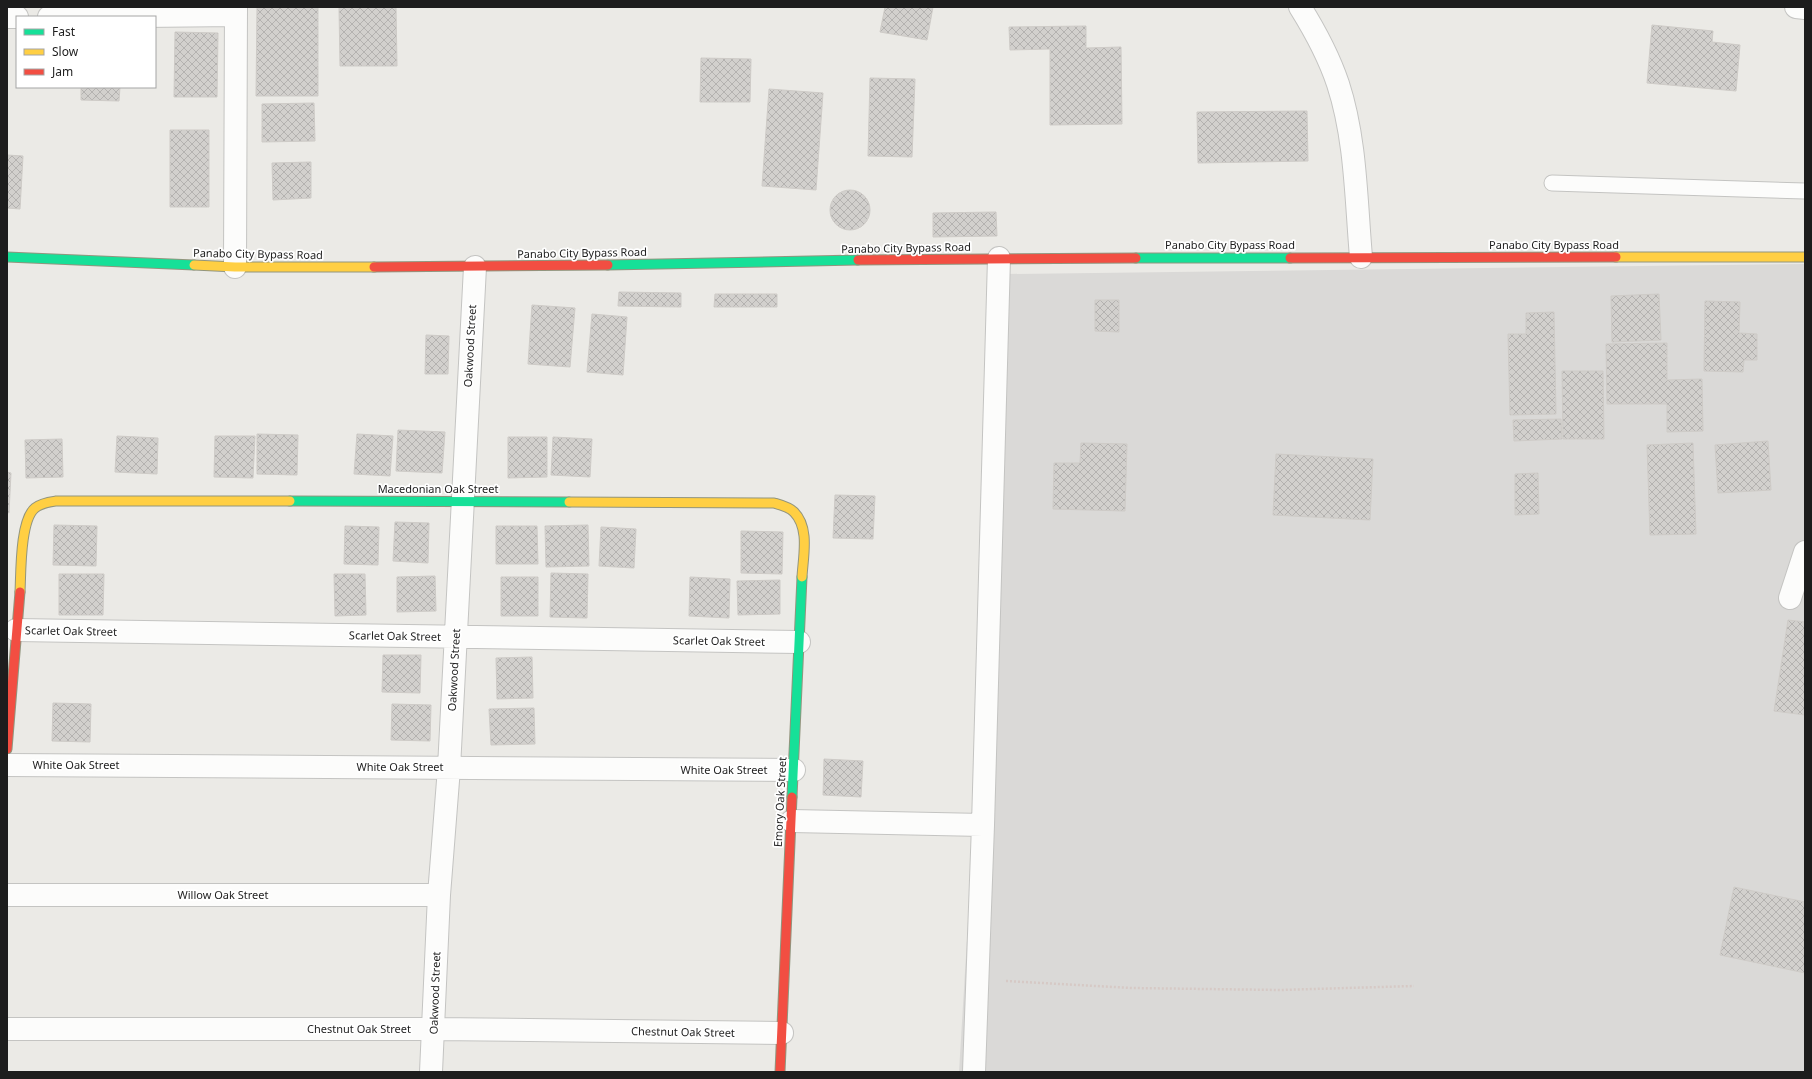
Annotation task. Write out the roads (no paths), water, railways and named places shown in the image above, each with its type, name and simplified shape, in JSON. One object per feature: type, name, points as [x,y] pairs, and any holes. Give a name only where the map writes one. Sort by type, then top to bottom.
[{"type":"main road","name":"Panabo City Bypass Road","points":[[7,257],[235,267],[475,267],[999,258],[1805,257]]},
{"type":"main road","name":"Macedonian Oak Street","points":[[7,749],[25,528],[29,514],[39,504],[56,501],[774,503],[790,508],[798,517],[804,533]]},
{"type":"main road","name":"Emory Oak Street","points":[[780,1072],[804,533]]},
{"type":"street","points":[[1300,7],[1316,33],[1338,84],[1350,134],[1361,257]]},
{"type":"street","points":[[1796,7],[1805,8]]},
{"type":"street","points":[[80,16],[236,11],[235,267]]},
{"type":"street","points":[[974,1072],[983,825],[999,258]]},
{"type":"street","name":"Oakwood Street","points":[[431,1072],[439,895],[449,768],[475,267]]},
{"type":"street","points":[[1790,598],[1805,552]]},
{"type":"street","name":"Scarlet Oak Street","points":[[16,630],[799,642]]},
{"type":"street","name":"White Oak Street","points":[[7,765],[794,770]]},
{"type":"street","points":[[792,821],[983,825]]},
{"type":"street","name":"Willow Oak Street","points":[[7,895],[439,895]]},
{"type":"street","name":"Chestnut Oak Street","points":[[7,1029],[434,1029],[782,1033]]},
{"type":"lane","points":[[1552,183],[1805,191]]}]
